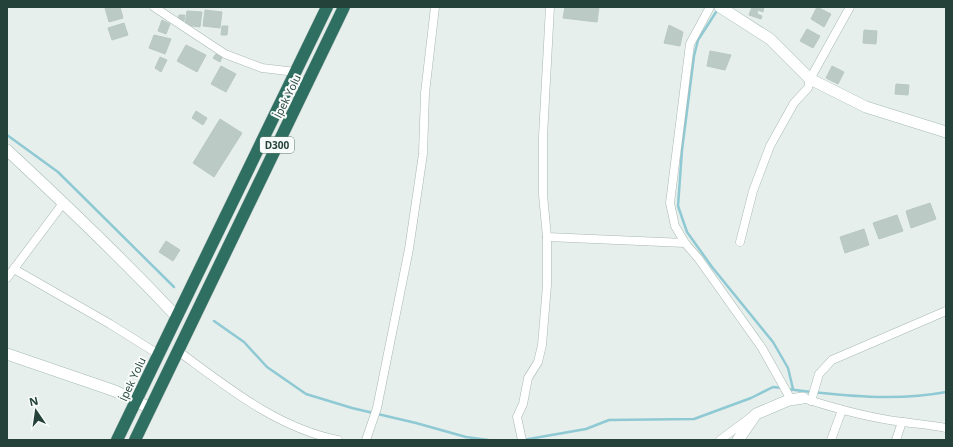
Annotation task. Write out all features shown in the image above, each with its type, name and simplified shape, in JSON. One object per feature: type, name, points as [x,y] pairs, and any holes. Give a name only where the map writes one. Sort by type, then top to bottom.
[{"type":"highway","name":"İpek Yolu","points":[[117,440],[327,7]]},
{"type":"highway","name":"İpek Yolu","points":[[178,351],[344,7]]},
{"type":"highway","name":"D300","points":[[134,440],[178,351]]},
{"type":"street","points":[[154,7],[225,54],[262,68],[296,72]]},
{"type":"street","points":[[366,440],[377,408],[409,249],[422,154],[425,93],[435,7]]},
{"type":"street","points":[[522,438],[517,417],[523,404],[528,378],[538,362],[542,345],[547,285],[547,237],[543,194],[543,136],[550,7]]},
{"type":"street","points":[[710,7],[690,44],[670,203],[675,226],[685,243],[703,264],[762,348],[789,398]]},
{"type":"street","points":[[740,242],[753,191],[770,146],[794,103],[808,88],[810,79],[850,7]]},
{"type":"street","points":[[722,8],[770,39],[810,79],[866,106],[946,132]]},
{"type":"street","points":[[7,150],[64,202],[76,217],[179,311]]},
{"type":"street","points":[[7,278],[64,202]]},
{"type":"street","points":[[547,237],[685,243]]},
{"type":"street","points":[[14,269],[110,324],[158,354]]},
{"type":"street","points":[[809,398],[819,374],[832,360],[946,311]]},
{"type":"street","points":[[178,351],[240,396],[306,432],[338,440]]},
{"type":"street","points":[[7,354],[115,391],[150,408]]},
{"type":"street","points":[[720,440],[756,414],[789,398],[809,398],[842,410],[902,422],[926,424],[946,428]]},
{"type":"street","points":[[831,440],[842,410]]},
{"type":"street","points":[[738,440],[756,414]]},
{"type":"street","points":[[896,440],[902,422]]},
{"type":"building","points":[[120,7],[123,18],[109,22],[105,8]]},
{"type":"building","points":[[565,7],[599,7],[597,22],[563,18]]},
{"type":"building","points":[[752,7],[764,7],[763,12],[758,10],[757,14],[762,16],[761,19],[749,15]]},
{"type":"building","points":[[817,7],[831,14],[824,27],[811,19]]},
{"type":"building","points":[[205,10],[222,12],[220,28],[203,26]]},
{"type":"building","points":[[187,11],[202,12],[200,27],[185,25]]},
{"type":"building","points":[[179,15],[185,15],[184,21],[178,20]]},
{"type":"building","points":[[162,20],[170,24],[166,34],[158,31]]},
{"type":"building","points":[[124,23],[128,35],[112,40],[108,28]]},
{"type":"building","points":[[669,25],[683,32],[680,46],[664,43]]},
{"type":"building","points":[[222,26],[228,26],[227,35],[221,35]]},
{"type":"building","points":[[807,29],[820,36],[813,48],[800,41]]},
{"type":"building","points":[[864,30],[877,31],[876,44],[863,43]]},
{"type":"building","points":[[154,35],[171,39],[165,54],[149,48]]},
{"type":"building","points":[[186,45],[206,55],[197,72],[177,61]]},
{"type":"building","points":[[710,51],[731,55],[725,70],[707,66]]},
{"type":"building","points":[[216,54],[222,57],[220,62],[213,58]]},
{"type":"building","points":[[160,57],[167,60],[161,72],[155,68]]},
{"type":"building","points":[[221,66],[236,74],[226,92],[211,84]]},
{"type":"building","points":[[832,66],[844,72],[838,84],[826,78]]},
{"type":"building","points":[[896,84],[909,85],[908,95],[895,94]]},
{"type":"building","points":[[196,111],[207,118],[203,125],[192,118]]},
{"type":"building","points":[[220,119],[242,133],[214,177],[193,163]]},
{"type":"building","points":[[930,203],[936,219],[911,228],[906,211]]},
{"type":"building","points":[[897,215],[903,231],[879,239],[873,223]]},
{"type":"building","points":[[864,229],[869,245],[845,253],[840,237]]},
{"type":"building","points":[[166,241],[180,250],[173,261],[159,252]]},
{"type":"waterway","points":[[718,9],[698,40],[694,56],[682,150],[678,206],[687,232],[712,267],[773,342],[788,368],[793,389]]},
{"type":"waterway","points":[[7,135],[58,172],[174,287]]},
{"type":"waterway","points":[[214,321],[244,342],[267,367],[306,394],[352,408],[416,423],[466,437],[488,440]]},
{"type":"waterway","points":[[523,440],[586,429],[609,420],[694,419],[751,398],[773,387],[782,388]]},
{"type":"waterway","points":[[787,389],[846,395],[887,397],[907,397],[946,392]]}]
